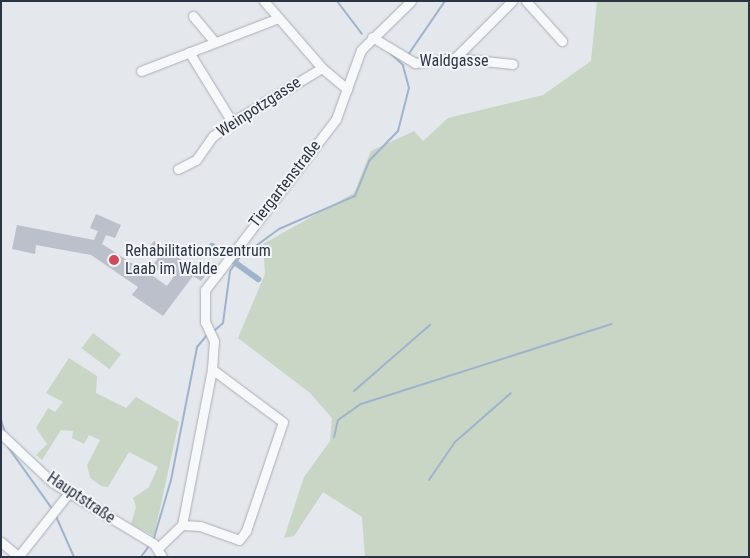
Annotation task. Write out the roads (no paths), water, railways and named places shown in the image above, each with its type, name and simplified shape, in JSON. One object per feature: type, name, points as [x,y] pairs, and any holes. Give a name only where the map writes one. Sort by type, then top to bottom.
[{"type":"street","points":[[264,1],[322,68],[347,89]]},
{"type":"street","name":"Tiergartenstraße","points":[[182,525],[212,369],[214,341],[205,322],[205,290],[336,119],[361,50],[372,37],[412,1]]},
{"type":"street","points":[[454,58],[512,1]]},
{"type":"street","points":[[526,1],[562,42]]},
{"type":"street","points":[[192,16],[215,42]]},
{"type":"street","points":[[141,71],[278,18]]},
{"type":"street","name":"Waldgasse","points":[[372,37],[415,63],[454,58],[513,64]]},
{"type":"street","points":[[189,52],[232,122]]},
{"type":"street","name":"Weinpotzgasse","points":[[178,169],[196,160],[213,136],[232,122],[322,68]]},
{"type":"street","points":[[160,552],[182,525],[200,526],[238,540],[246,531],[283,422],[212,369]]},
{"type":"street","name":"Hauptstraße","points":[[1,434],[68,494],[160,552]]},
{"type":"street","points":[[1,542],[19,557],[68,494]]},
{"type":"waterway","points":[[337,1],[362,34]]},
{"type":"waterway","points":[[408,55],[445,1]]},
{"type":"waterway","points":[[215,330],[223,323],[230,271],[239,258],[279,229],[355,196],[369,161],[398,131],[409,88],[403,65],[388,51]]},
{"type":"waterway","points":[[212,246],[258,279]]},
{"type":"waterway","points":[[334,437],[338,420],[361,404],[612,324]]},
{"type":"waterway","points":[[354,391],[430,325]]},
{"type":"waterway","points":[[154,538],[171,480],[197,347],[207,335]]},
{"type":"waterway","points":[[429,480],[455,442],[511,393]]},
{"type":"waterway","points":[[1,420],[5,432]]},
{"type":"waterway","points":[[8,447],[53,510]]},
{"type":"waterway","points":[[55,514],[74,557]]},
{"type":"waterway","points":[[141,557],[149,546]]},
{"type":"place","name":"Rehabilitationszentrum Laab im Walde","points":[[114,260]]}]
